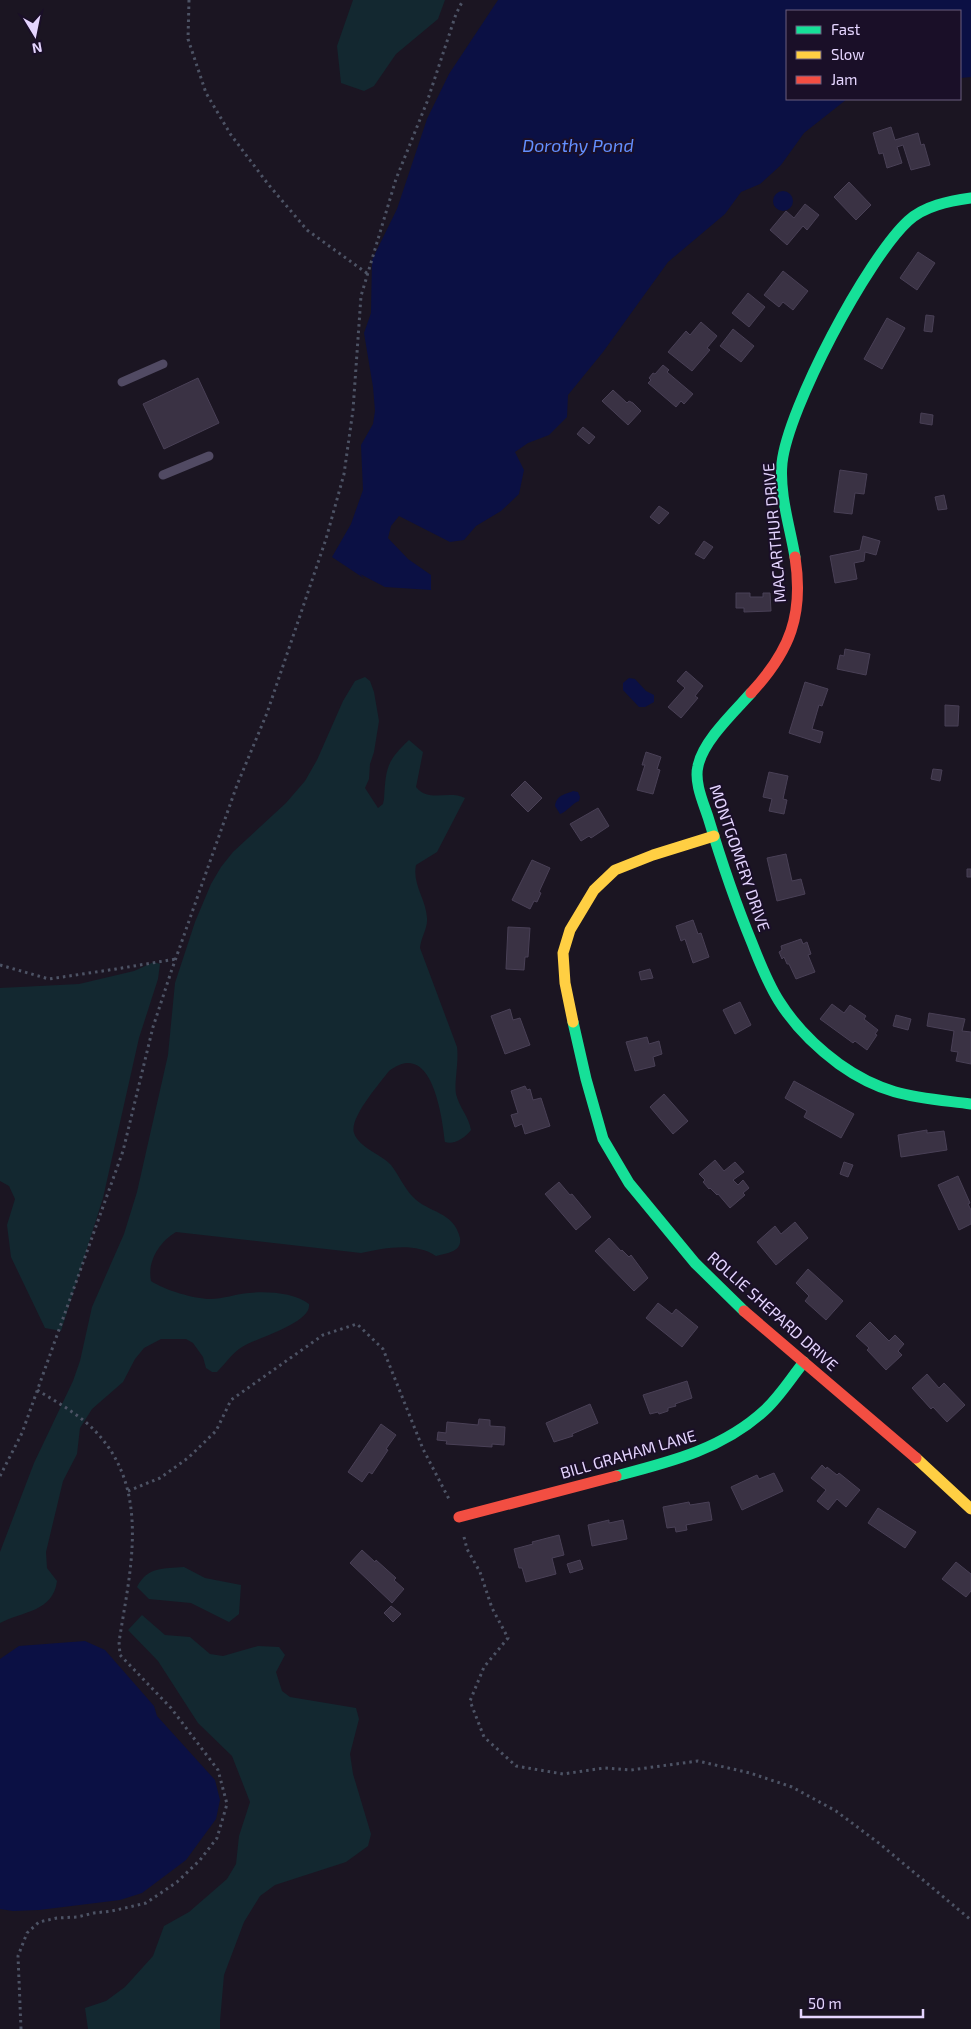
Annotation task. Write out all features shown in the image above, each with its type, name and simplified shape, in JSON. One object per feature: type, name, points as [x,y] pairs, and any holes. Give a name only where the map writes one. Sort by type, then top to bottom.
[{"type":"street","name":"MACARTHUR DRIVE","points":[[698,762],[726,722],[772,669],[791,634],[798,602],[798,581],[784,493],[782,464],[784,447],[813,376],[853,300],[883,250],[902,228],[914,217],[935,206],[971,198]]},
{"type":"street","name":"MONTGOMERY DRIVE","points":[[698,762],[696,772],[698,783],[737,909],[769,984],[812,1042],[846,1070],[879,1087],[918,1099],[971,1104]]},
{"type":"street","name":"ROLLIE SHEPARD DRIVE","points":[[714,836],[653,855],[615,870],[594,890],[570,930],[564,953],[566,983],[586,1079],[603,1139],[630,1183],[695,1263],[737,1304],[903,1446],[971,1509]]},
{"type":"street","name":"BILL GRAHAM LANE","points":[[459,1517],[678,1460],[709,1448],[739,1431],[766,1410],[804,1362]]},
{"type":"lane","points":[[122,382],[163,364]]},
{"type":"lane","points":[[163,475],[209,456]]},
{"type":"path","points":[[189,0],[188,39],[206,94],[231,135],[268,184],[307,230],[368,274]]},
{"type":"path","points":[[0,1476],[22,1434],[122,1151],[153,1027],[237,785],[267,713],[328,530],[344,474],[353,410],[361,296],[396,179],[427,102],[456,14],[463,0]]},
{"type":"path","points":[[0,965],[48,979],[176,958]]},
{"type":"path","points":[[128,1492],[160,1478],[188,1458],[216,1431],[231,1400],[323,1335],[357,1324],[383,1349],[400,1396],[423,1450],[459,1517],[467,1549],[480,1572],[492,1608],[508,1638],[484,1667],[470,1701],[484,1737],[516,1766],[564,1774],[604,1768],[631,1770],[698,1761],[750,1773],[792,1787],[836,1811],[880,1844],[971,1920]]},
{"type":"path","points":[[21,2029],[18,1956],[28,1933],[39,1922],[112,1911],[146,1903],[177,1882],[200,1860],[217,1838],[227,1804],[218,1770],[182,1721],[156,1691],[120,1655],[119,1642],[132,1550],[133,1520],[128,1492],[117,1462],[103,1440],[85,1422],[37,1390]]},
{"type":"shaded area","points":[[353,0],[445,0],[438,19],[396,54],[374,86],[364,91],[341,83],[337,46]]},
{"type":"shaded area","points":[[365,677],[370,681],[374,692],[379,721],[370,764],[369,779],[365,788],[378,808],[383,804],[389,766],[396,754],[409,740],[423,752],[416,787],[421,792],[427,794],[452,795],[465,798],[437,852],[416,865],[415,872],[427,918],[420,948],[457,1047],[456,1094],[471,1130],[459,1140],[452,1143],[445,1142],[441,1115],[432,1084],[425,1072],[415,1065],[404,1064],[389,1071],[366,1101],[356,1119],[354,1133],[360,1143],[391,1165],[413,1197],[452,1222],[460,1238],[459,1246],[449,1253],[436,1256],[419,1249],[400,1247],[361,1253],[176,1232],[170,1236],[164,1241],[153,1260],[150,1274],[151,1281],[164,1288],[204,1299],[256,1292],[289,1295],[309,1304],[308,1311],[293,1324],[239,1349],[217,1372],[212,1372],[206,1368],[203,1357],[193,1343],[186,1339],[161,1339],[144,1348],[135,1359],[123,1382],[92,1409],[80,1428],[77,1454],[63,1481],[46,1552],[47,1568],[57,1581],[50,1599],[36,1609],[0,1623],[0,1552],[34,1463],[73,1381],[80,1361],[92,1307],[124,1234],[137,1192],[168,1055],[175,983],[195,922],[211,884],[221,867],[233,852],[286,803],[305,781],[317,760],[343,701],[355,681]]},
{"type":"shaded area","points":[[154,962],[160,964],[158,979],[139,1038],[103,1198],[61,1331],[45,1328],[11,1257],[7,1225],[15,1199],[9,1186],[0,1181],[0,988],[79,984],[134,971]]},
{"type":"shaded area","points":[[184,1567],[205,1578],[241,1585],[239,1614],[229,1622],[191,1603],[149,1599],[137,1587],[141,1580],[151,1572]]},
{"type":"shaded area","points":[[142,1615],[165,1635],[190,1637],[210,1654],[223,1656],[258,1646],[279,1647],[285,1655],[276,1672],[282,1691],[290,1697],[356,1708],[359,1719],[350,1754],[353,1774],[371,1834],[368,1846],[346,1862],[275,1885],[260,1896],[244,1922],[224,1975],[220,2029],[88,2029],[85,2008],[106,2001],[125,1987],[153,1956],[164,1926],[189,1912],[227,1879],[236,1864],[239,1836],[250,1802],[232,1756],[198,1723],[158,1661],[128,1630]]},
{"type":"water","name":"Dorothy Pond","points":[[498,0],[971,0],[971,77],[961,78],[961,10],[786,10],[786,100],[846,100],[804,133],[781,165],[760,184],[741,192],[725,214],[668,262],[603,352],[568,395],[567,417],[549,435],[528,443],[515,452],[524,470],[519,494],[501,511],[476,526],[464,540],[450,542],[399,516],[391,526],[388,538],[408,559],[431,575],[431,590],[385,587],[360,574],[365,579],[332,557],[351,524],[363,490],[361,445],[373,424],[375,411],[364,333],[371,313],[372,260],[397,209],[427,119],[449,74]]},
{"type":"water","points":[[783,191],[790,194],[793,201],[790,208],[783,211],[776,208],[773,201],[776,194]]},
{"type":"water","points":[[629,678],[635,679],[646,691],[654,695],[654,702],[645,707],[639,707],[623,690],[623,683]]},
{"type":"water","points":[[573,791],[578,792],[579,801],[560,814],[555,806],[556,802],[562,796]]},
{"type":"water","points":[[85,1641],[105,1650],[154,1706],[157,1716],[215,1780],[220,1800],[216,1819],[186,1860],[142,1893],[120,1900],[39,1910],[13,1911],[0,1909],[0,1659],[19,1646]]},
{"type":"building","points":[[891,127],[895,140],[918,133],[921,145],[924,144],[930,165],[911,170],[903,145],[897,147],[902,163],[887,168],[883,153],[879,154],[873,133]]},
{"type":"building","points":[[849,182],[871,205],[856,220],[834,197]]},
{"type":"building","points":[[805,204],[819,215],[807,230],[803,226],[787,245],[770,230],[786,211],[794,218]]},
{"type":"building","points":[[918,252],[935,263],[917,290],[900,278]]},
{"type":"building","points":[[783,271],[808,291],[793,310],[783,302],[779,307],[764,295]]},
{"type":"building","points":[[748,293],[765,307],[749,327],[732,313]]},
{"type":"building","points":[[926,315],[934,316],[932,332],[924,331]]},
{"type":"building","points":[[887,318],[905,328],[882,369],[864,359]]},
{"type":"building","points":[[701,322],[717,336],[707,348],[710,350],[692,371],[668,352],[686,331],[690,335]]},
{"type":"building","points":[[733,329],[754,346],[741,362],[720,346]]},
{"type":"building","points":[[663,365],[669,370],[667,372],[693,394],[684,404],[681,401],[676,407],[648,383],[653,373],[655,374]]},
{"type":"building","points":[[198,378],[219,423],[164,449],[143,404]]},
{"type":"building","points":[[613,390],[627,403],[629,401],[633,403],[641,411],[628,425],[602,401]]},
{"type":"building","points":[[921,413],[933,415],[932,425],[920,423]]},
{"type":"building","points":[[583,427],[595,437],[589,444],[577,434]]},
{"type":"building","points":[[840,470],[867,474],[864,494],[855,493],[852,514],[834,512]]},
{"type":"building","points":[[944,495],[947,509],[938,510],[935,497]]},
{"type":"building","points":[[659,506],[669,513],[659,524],[650,517]]},
{"type":"building","points":[[863,536],[880,541],[876,555],[865,552],[864,561],[854,563],[857,579],[835,583],[830,556],[860,550]]},
{"type":"building","points":[[704,541],[713,547],[704,559],[695,554]]},
{"type":"building","points":[[736,593],[750,593],[750,597],[763,597],[763,593],[770,593],[771,611],[744,612],[744,608],[736,608]]},
{"type":"building","points":[[845,649],[870,654],[866,675],[837,669],[840,655],[844,656]]},
{"type":"building","points":[[686,671],[703,686],[695,696],[698,698],[681,718],[668,707],[685,688],[677,681]]},
{"type":"building","points":[[805,682],[828,689],[822,706],[819,705],[812,729],[823,732],[820,743],[789,733]]},
{"type":"building","points":[[945,705],[959,706],[958,726],[945,726]]},
{"type":"building","points":[[646,752],[661,757],[657,769],[660,770],[653,794],[637,790],[645,765],[642,765]]},
{"type":"building","points":[[933,769],[942,770],[940,781],[931,779]]},
{"type":"building","points":[[769,772],[788,776],[783,799],[787,800],[784,814],[769,811],[772,799],[763,797]]},
{"type":"building","points":[[525,781],[542,798],[528,812],[511,795]]},
{"type":"building","points":[[598,808],[609,826],[591,838],[589,836],[581,841],[570,824]]},
{"type":"building","points":[[786,854],[792,881],[801,879],[805,894],[777,901],[767,858]]},
{"type":"building","points":[[532,860],[550,868],[539,892],[541,893],[537,902],[534,901],[530,909],[512,900]]},
{"type":"building","points":[[967,869],[971,869],[971,877],[967,877]]},
{"type":"building","points":[[693,920],[698,934],[701,933],[709,957],[693,963],[685,939],[681,941],[676,926]]},
{"type":"building","points":[[508,927],[530,928],[528,957],[525,957],[524,970],[506,969]]},
{"type":"building","points":[[801,939],[803,944],[807,942],[811,954],[808,955],[815,972],[796,979],[789,964],[787,964],[784,957],[782,959],[779,952],[782,950],[781,946]]},
{"type":"building","points":[[650,969],[653,978],[641,980],[639,972]]},
{"type":"building","points":[[740,1002],[751,1025],[735,1034],[723,1010]]},
{"type":"building","points":[[832,1004],[844,1013],[850,1005],[866,1016],[864,1019],[878,1030],[875,1034],[877,1035],[867,1050],[855,1041],[853,1043],[820,1019]]},
{"type":"building","points":[[510,1009],[513,1020],[520,1018],[530,1045],[505,1054],[491,1016]]},
{"type":"building","points":[[929,1013],[965,1019],[962,1031],[971,1032],[971,1064],[956,1061],[958,1052],[951,1051],[954,1031],[927,1026]]},
{"type":"building","points":[[896,1015],[911,1019],[908,1030],[893,1026]]},
{"type":"building","points":[[647,1037],[649,1044],[659,1041],[662,1054],[653,1057],[655,1066],[635,1071],[626,1042]]},
{"type":"building","points":[[794,1081],[854,1114],[841,1138],[804,1117],[807,1111],[785,1098]]},
{"type":"building","points":[[525,1086],[527,1090],[530,1089],[533,1100],[541,1098],[550,1126],[525,1134],[522,1124],[515,1127],[511,1115],[518,1113],[511,1091]]},
{"type":"building","points":[[664,1094],[688,1121],[673,1134],[650,1107]]},
{"type":"building","points":[[927,1130],[927,1133],[944,1131],[947,1150],[901,1157],[898,1135]]},
{"type":"building","points":[[715,1160],[724,1171],[735,1162],[744,1172],[733,1180],[738,1185],[743,1180],[749,1188],[743,1193],[745,1195],[730,1208],[718,1194],[709,1189],[703,1182],[705,1180],[699,1174]]},
{"type":"building","points":[[844,1162],[853,1165],[848,1177],[840,1174]]},
{"type":"building","points":[[958,1176],[970,1203],[968,1204],[971,1210],[971,1224],[959,1230],[938,1185]]},
{"type":"building","points":[[559,1182],[591,1217],[576,1230],[545,1194]]},
{"type":"building","points":[[795,1222],[808,1238],[776,1265],[757,1242],[775,1226],[781,1234]]},
{"type":"building","points":[[609,1238],[621,1251],[629,1257],[631,1255],[648,1278],[634,1291],[595,1251]]},
{"type":"building","points":[[808,1269],[843,1301],[826,1320],[805,1301],[809,1296],[796,1283]]},
{"type":"building","points":[[658,1303],[672,1314],[676,1309],[698,1327],[682,1347],[646,1318]]},
{"type":"building","points":[[870,1322],[889,1341],[895,1335],[904,1344],[898,1351],[902,1355],[886,1370],[867,1350],[869,1348],[856,1336]]},
{"type":"building","points":[[927,1374],[939,1388],[944,1383],[965,1405],[947,1422],[933,1407],[931,1409],[912,1388]]},
{"type":"building","points":[[687,1381],[692,1398],[675,1404],[676,1406],[668,1408],[668,1411],[650,1414],[643,1395]]},
{"type":"building","points":[[590,1404],[598,1423],[572,1434],[573,1436],[554,1442],[546,1423]]},
{"type":"building","points":[[479,1419],[490,1420],[490,1426],[505,1427],[504,1445],[492,1444],[492,1447],[446,1444],[447,1441],[437,1440],[438,1432],[446,1433],[447,1422],[478,1425]]},
{"type":"building","points":[[381,1424],[396,1435],[372,1474],[369,1472],[362,1482],[348,1472]]},
{"type":"building","points":[[822,1465],[837,1475],[839,1473],[860,1490],[846,1507],[837,1499],[828,1510],[817,1501],[826,1490],[811,1478]]},
{"type":"building","points":[[774,1473],[783,1491],[742,1510],[731,1487],[757,1475],[759,1479]]},
{"type":"building","points":[[689,1502],[690,1505],[709,1502],[712,1520],[686,1525],[687,1530],[676,1532],[675,1527],[667,1528],[663,1507]]},
{"type":"building","points":[[878,1508],[916,1532],[905,1548],[868,1523]]},
{"type":"building","points":[[609,1520],[609,1523],[623,1520],[627,1539],[592,1546],[588,1525]]},
{"type":"building","points":[[559,1535],[564,1555],[552,1558],[556,1574],[526,1582],[522,1568],[519,1568],[514,1549]]},
{"type":"building","points":[[362,1550],[396,1578],[394,1580],[404,1589],[392,1603],[350,1563]]},
{"type":"building","points":[[580,1560],[583,1569],[570,1573],[567,1564]]},
{"type":"building","points":[[956,1562],[971,1574],[971,1591],[966,1597],[942,1579]]},
{"type":"building","points":[[391,1606],[401,1614],[393,1622],[384,1613]]},
{"type":"traffic: fast","points":[[795,557],[783,498],[782,463],[787,438],[798,407],[814,372],[832,336],[872,267],[891,240],[908,221],[929,208],[971,198]]},
{"type":"traffic: fast","points":[[751,693],[712,737],[701,756],[697,779],[734,896],[771,987],[791,1019],[806,1035],[830,1057],[856,1075],[902,1094],[971,1104]]},
{"type":"traffic: fast","points":[[573,1022],[586,1079],[603,1139],[629,1183],[695,1263],[744,1311]]},
{"type":"traffic: fast","points":[[616,1476],[676,1459],[732,1435],[770,1405],[804,1362]]},
{"type":"traffic: slow","points":[[573,1022],[565,983],[563,953],[570,930],[594,890],[615,870],[653,855],[714,836]]},
{"type":"traffic: slow","points":[[916,1458],[971,1509]]},
{"type":"traffic: jam","points":[[751,693],[776,662],[791,631],[797,597],[795,557]]},
{"type":"traffic: jam","points":[[744,1311],[916,1458]]},
{"type":"traffic: jam","points":[[459,1517],[616,1476]]}]
